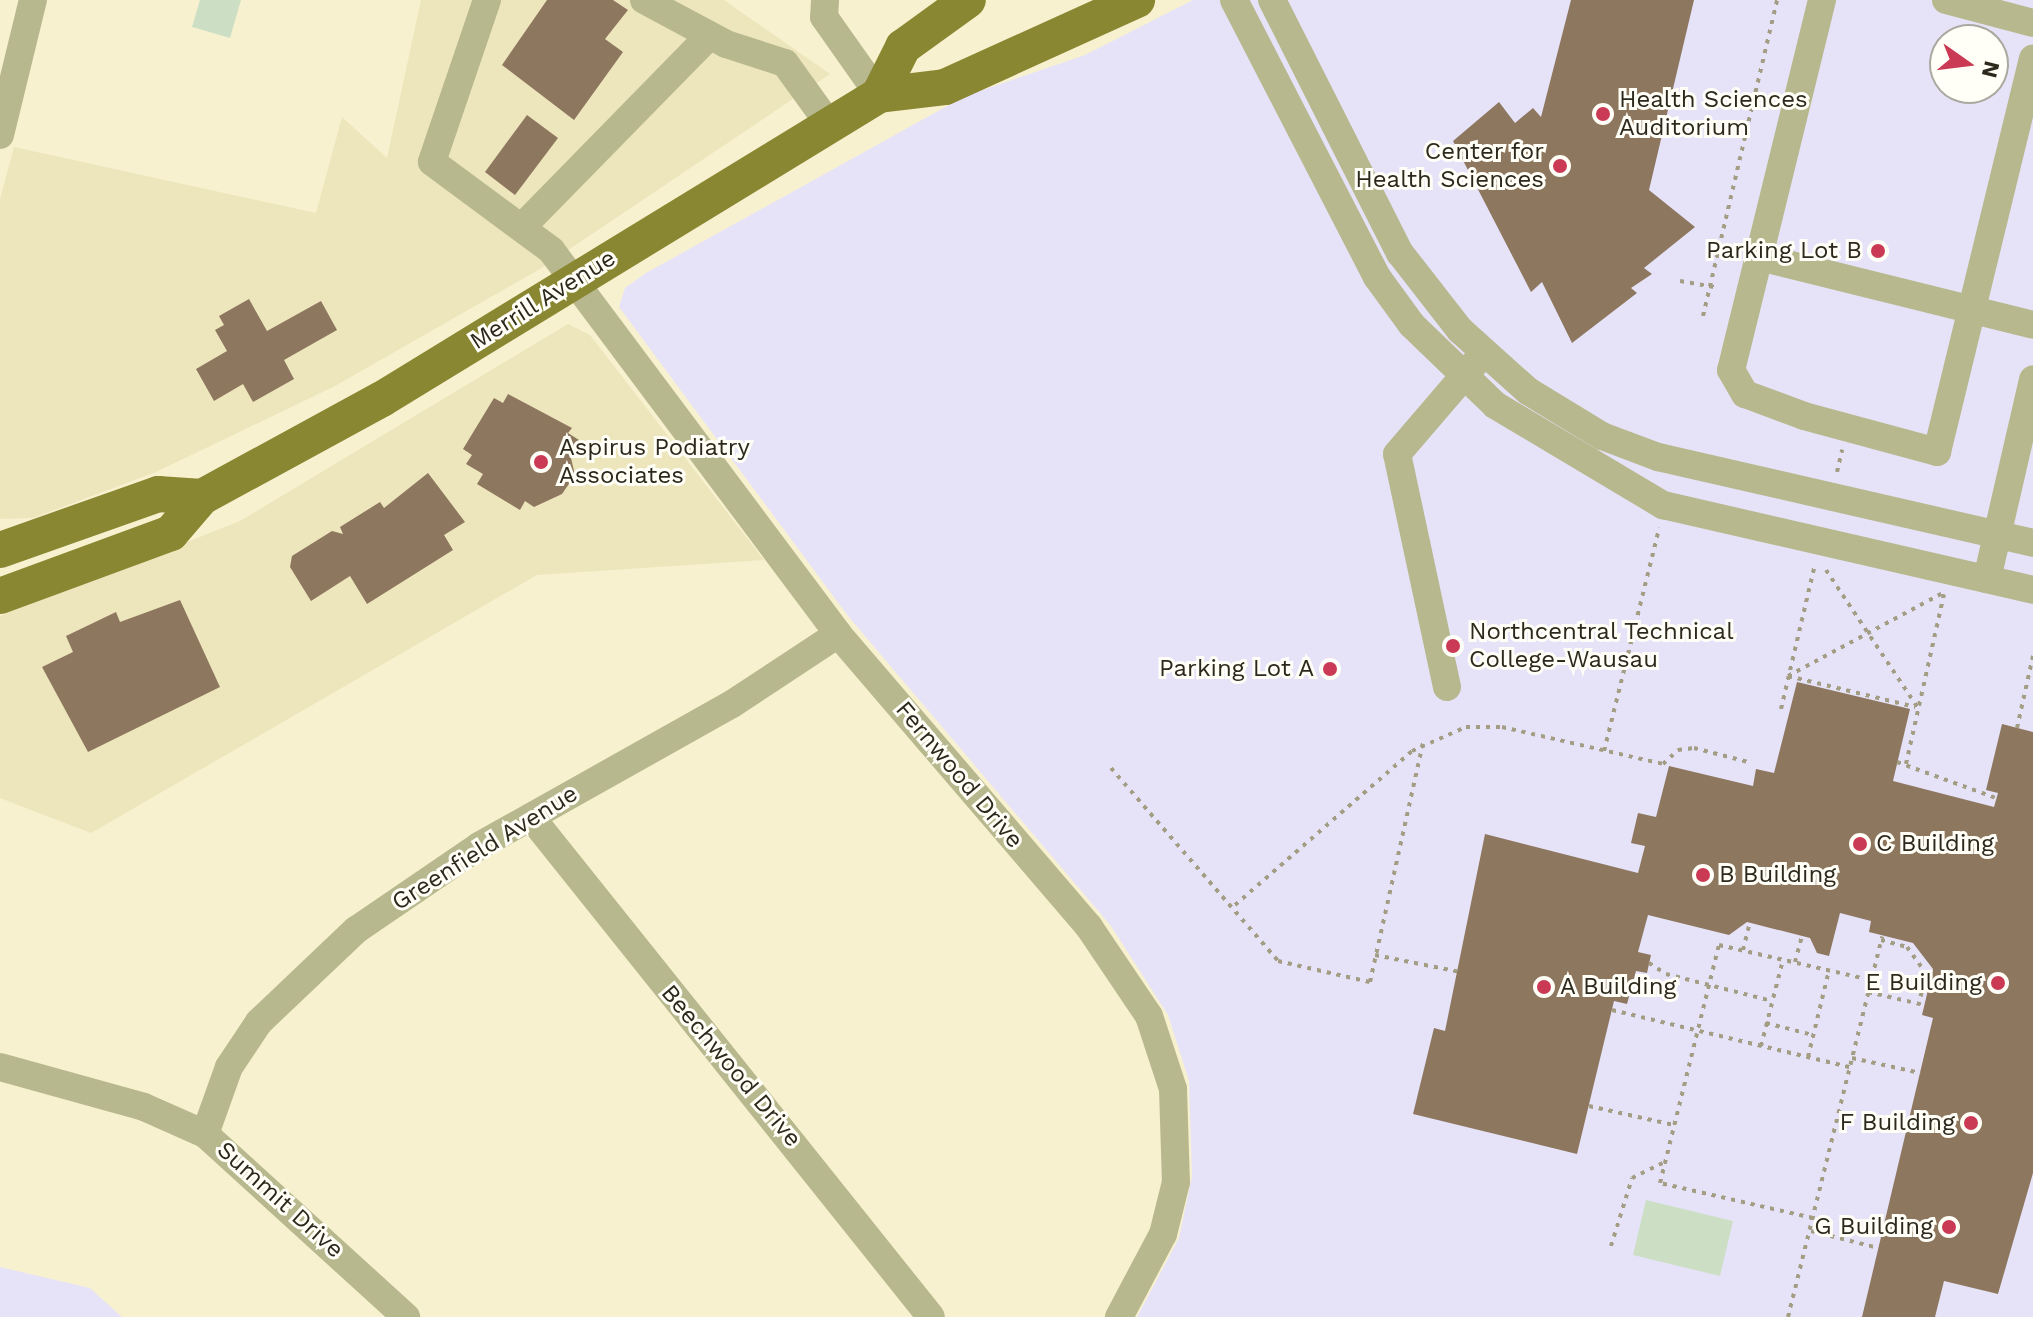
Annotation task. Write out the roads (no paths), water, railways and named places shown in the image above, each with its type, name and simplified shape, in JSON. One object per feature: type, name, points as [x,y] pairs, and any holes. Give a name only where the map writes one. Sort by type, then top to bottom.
[{"type":"main road","points":[[879,95],[903,47],[968,0]]},
{"type":"main road","points":[[945,87],[1080,0]]},
{"type":"main road","name":"Merrill Avenue","points":[[0,596],[163,537],[202,497],[317,437],[879,95],[945,87],[1137,0]]},
{"type":"main road","points":[[0,550],[158,494],[202,497]]},
{"type":"main road","points":[[0,528],[39,536]]},
{"type":"street","points":[[0,135],[33,0]]},
{"type":"street","points":[[487,0],[432,162],[491,210],[524,225],[709,36]]},
{"type":"street","points":[[644,0],[709,36],[790,67],[829,124]]},
{"type":"street","points":[[825,0],[824,17],[879,95]]},
{"type":"street","points":[[1234,0],[1377,277],[1463,377],[1539,435],[1663,505],[2026,588],[2032,539],[1998,535],[1632,449],[1540,399],[1483,354],[1390,236],[1272,0]]},
{"type":"street","points":[[1822,0],[1731,370],[1736,387],[1804,416],[1937,452],[2033,59]]},
{"type":"street","points":[[1946,0],[2033,23]]},
{"type":"street","name":"Fernwood Drive","points":[[524,225],[575,281],[838,634],[1089,927],[1149,1016],[1173,1089],[1178,1163],[1163,1234],[1119,1317]]},
{"type":"street","points":[[1759,257],[2033,325]]},
{"type":"street","points":[[1447,687],[1397,454],[1483,354]]},
{"type":"street","points":[[1987,579],[2033,379]]},
{"type":"street","name":"Greenfield Avenue","points":[[205,1134],[229,1067],[293,983],[406,895],[531,817],[732,704],[838,634]]},
{"type":"street","name":"Beechwood Drive","points":[[531,817],[931,1317]]},
{"type":"street","name":"Summit Drive","points":[[0,1067],[144,1107],[205,1134],[406,1317]]},
{"type":"place","name":"Health Sciences Auditorium","points":[[1603,114]]},
{"type":"place","name":"Center for Health Sciences","points":[[1560,166]]},
{"type":"place","name":"Parking Lot B","points":[[1878,251]]},
{"type":"place","name":"Aspirus Podiatry Associates","points":[[541,462]]},
{"type":"place","name":"Northcentral Technical College-Wausau","points":[[1453,646]]},
{"type":"place","name":"Parking Lot A","points":[[1330,669]]},
{"type":"place","name":"C Building","points":[[1860,844]]},
{"type":"place","name":"B Building","points":[[1703,875]]},
{"type":"place","name":"E Building","points":[[1998,983]]},
{"type":"place","name":"A Building","points":[[1544,987]]},
{"type":"place","name":"F Building","points":[[1971,1123]]},
{"type":"place","name":"G Building","points":[[1949,1227]]}]
